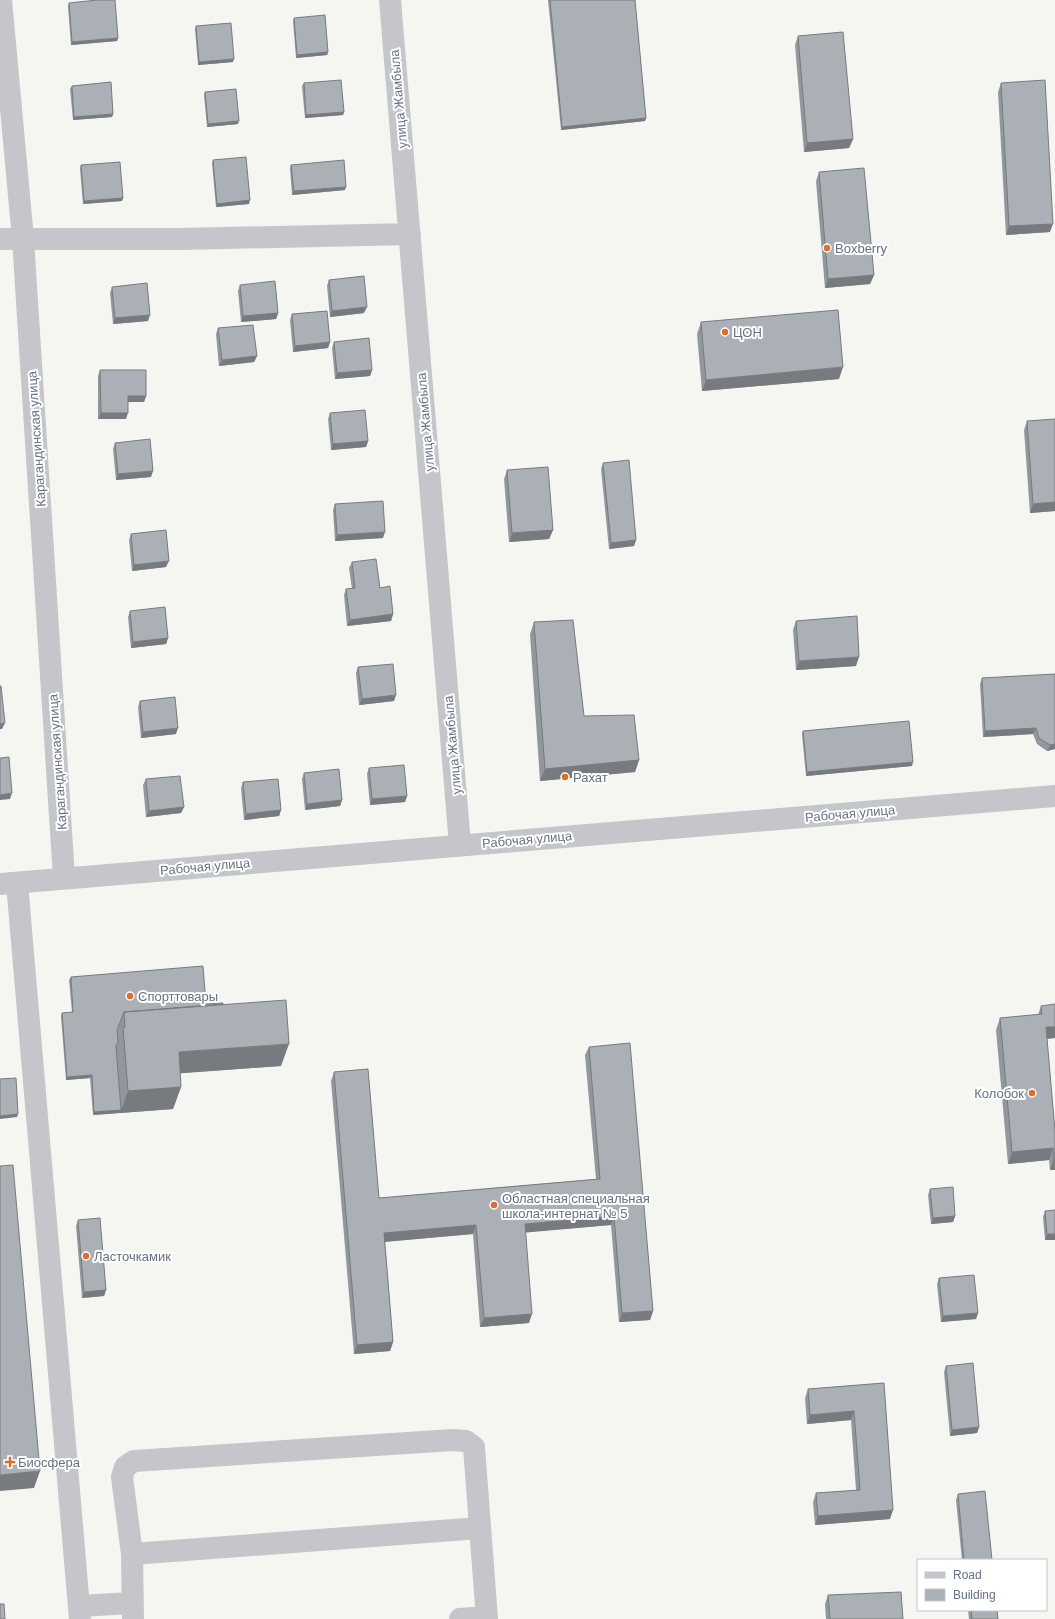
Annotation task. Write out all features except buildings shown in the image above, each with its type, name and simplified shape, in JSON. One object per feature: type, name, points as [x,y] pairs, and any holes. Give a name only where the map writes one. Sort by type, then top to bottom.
[{"type":"street","name":"Карагандинская улица","points":[[1,0],[23,239],[64,878]]},
{"type":"street","name":"улица Жамбыла","points":[[390,0],[460,845]]},
{"type":"street","points":[[0,239],[180,239],[410,234]]},
{"type":"street","name":"Рабочая улица","points":[[8,884],[64,878],[1055,796]]},
{"type":"street","points":[[8,884],[79,1612],[132,1611],[132,1554],[122,1477],[125,1467],[134,1461],[453,1440],[466,1441],[474,1447],[487,1618],[460,1619]]},
{"type":"street","points":[[132,1554],[480,1528]]},
{"type":"place","name":"Boxberry","points":[[827,248]]},
{"type":"place","name":"ЦОН","points":[[725,332]]},
{"type":"place","name":"Рахат","points":[[565,777]]},
{"type":"place","name":"Спорттовары","points":[[130,996]]},
{"type":"place","name":"Колобок","points":[[1032,1093]]},
{"type":"place","name":"Областная специальная школа-интернат № 5","points":[[494,1205]]},
{"type":"place","name":"Ласточкамик","points":[[86,1256]]},
{"type":"place","name":"Биосфера","points":[[10,1462]]}]
